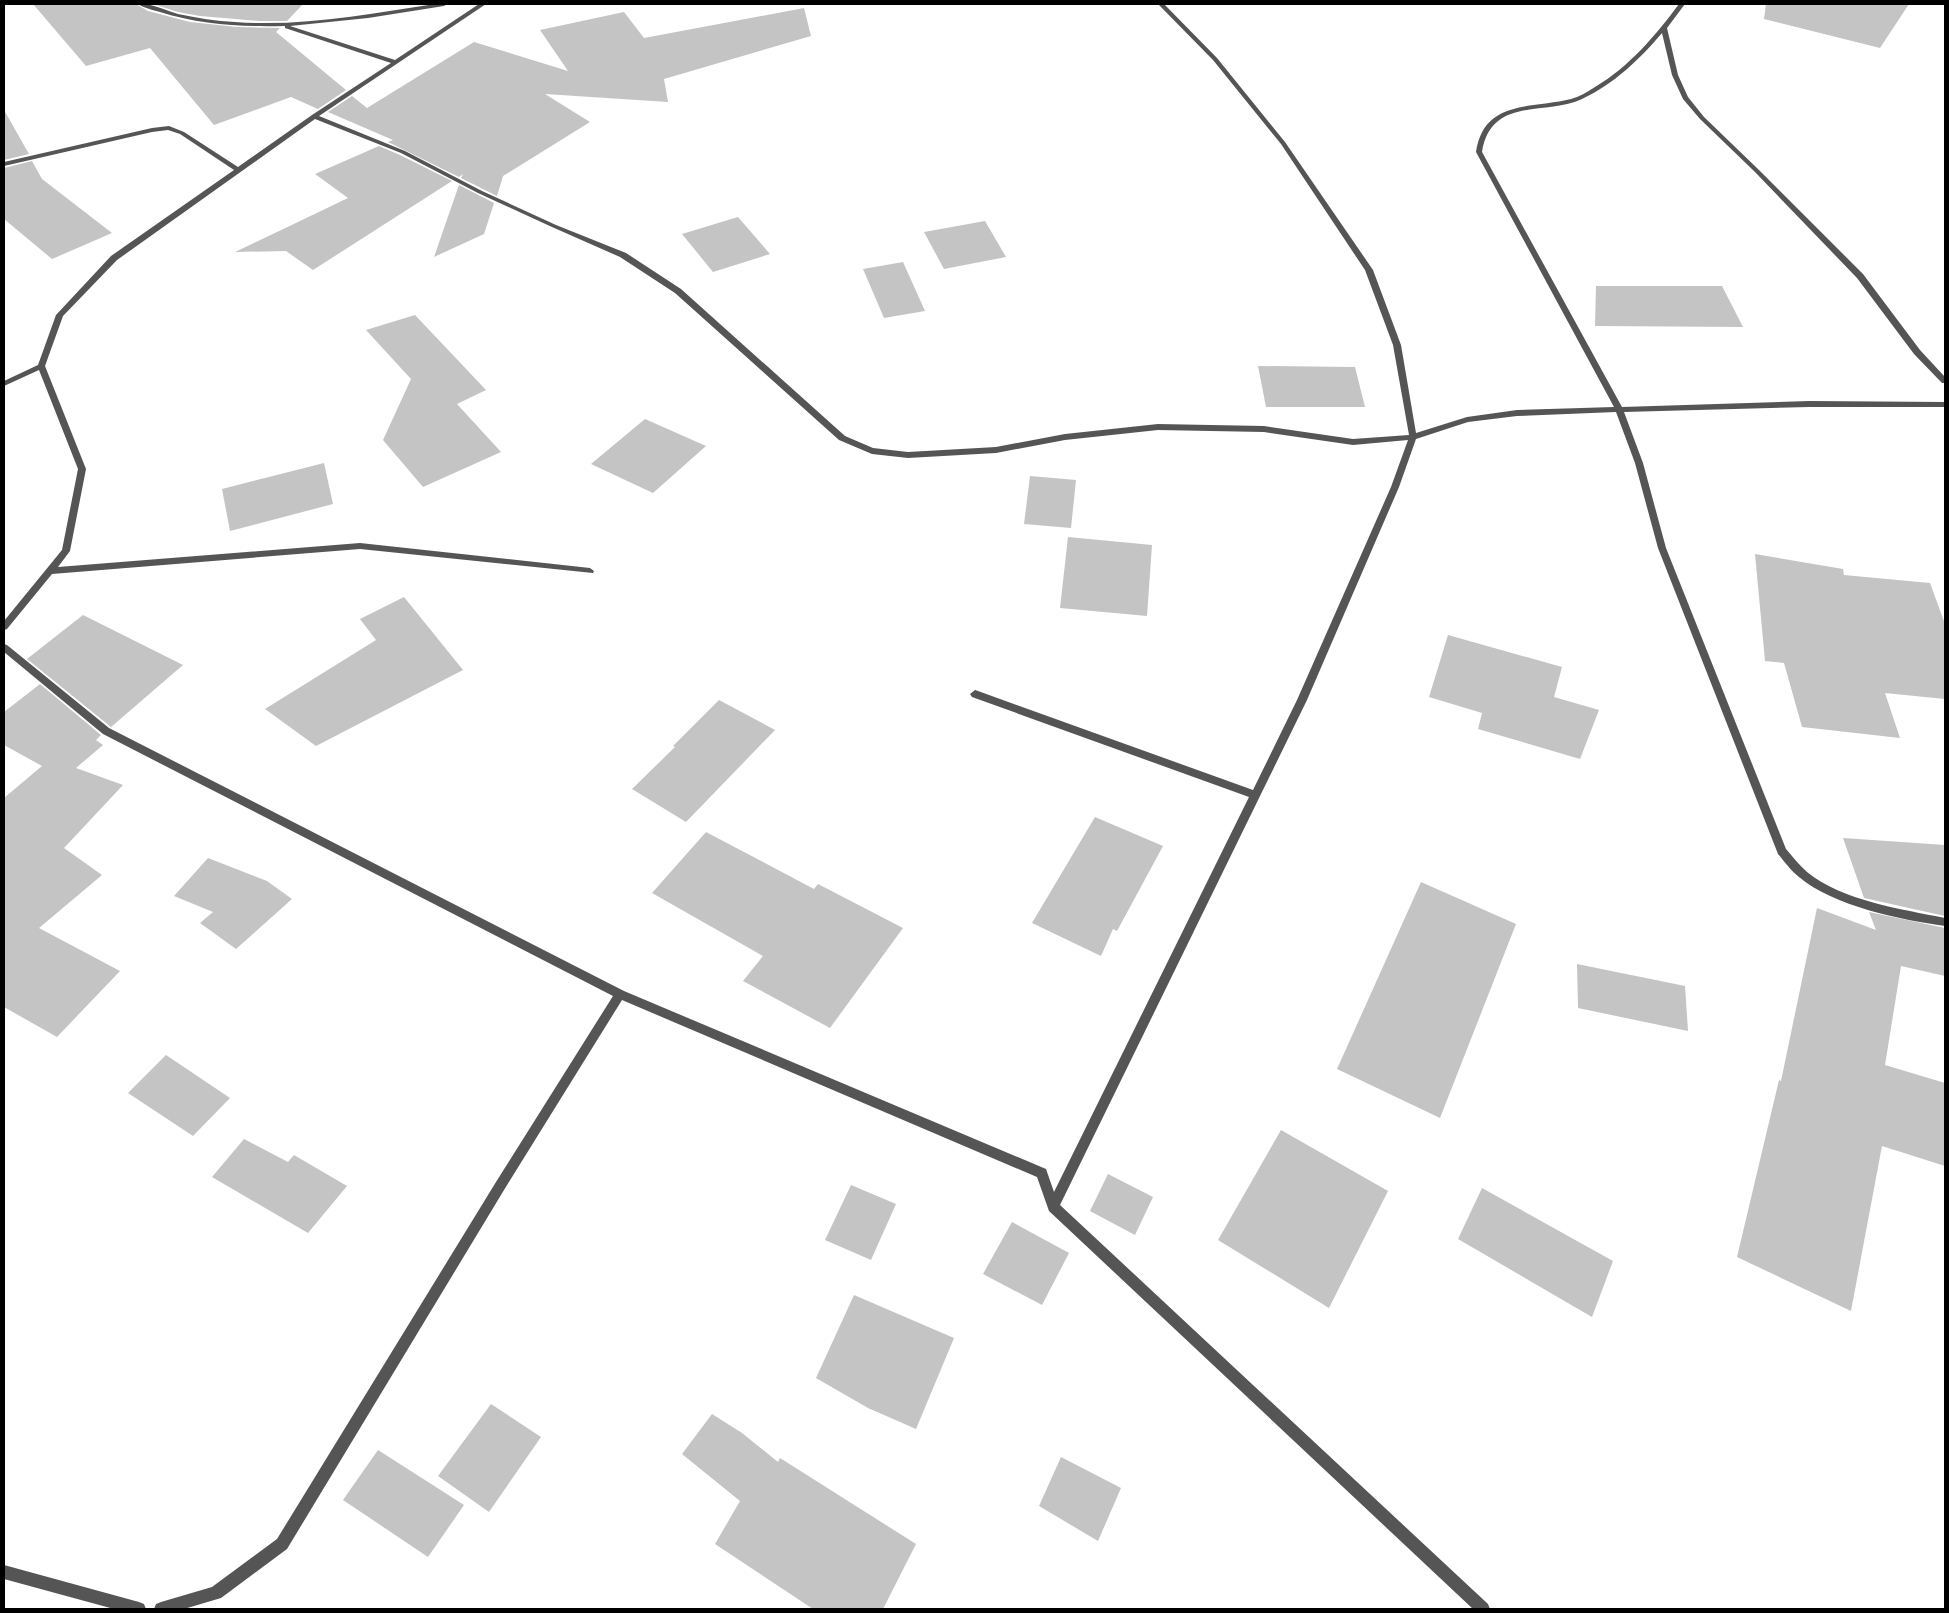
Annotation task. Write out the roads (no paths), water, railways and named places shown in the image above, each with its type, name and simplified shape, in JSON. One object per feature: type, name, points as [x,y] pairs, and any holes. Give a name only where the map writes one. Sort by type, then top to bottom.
[{"type":"street","points":[[141,4],[162,12],[222,24],[283,25],[364,16],[444,4]]},
{"type":"street","points":[[4,627],[66,552],[82,468],[41,366],[60,315],[114,258],[314,116],[483,4]]},
{"type":"street","points":[[1053,1207],[1306,691],[1395,487],[1413,437],[1396,345],[1369,270],[1283,143],[1214,59],[1161,4]]},
{"type":"street","points":[[1682,4],[1664,28],[1612,78],[1597,89],[1573,101],[1525,107],[1493,120],[1482,135],[1479,152],[1619,409],[1638,463],[1662,548],[1782,851],[1804,876],[1837,894],[1901,914],[1945,922]]},
{"type":"street","points":[[283,25],[395,62]]},
{"type":"street","points":[[1664,28],[1676,75],[1686,98],[1702,118],[1860,276],[1917,352],[1945,381]]},
{"type":"street","points":[[314,116],[403,152],[488,196],[622,254],[678,291],[842,438],[872,451],[908,455],[996,450],[1065,437],[1158,427],[1264,429],[1353,442],[1413,437],[1467,420],[1500,415],[1619,409],[1810,404],[1945,404]]},
{"type":"street","points":[[4,164],[152,130],[169,128],[182,133],[238,170]]},
{"type":"street","points":[[4,384],[41,366]]},
{"type":"street","points":[[50,571],[360,546],[590,571]]},
{"type":"street","points":[[4,647],[106,732],[620,994],[1042,1174],[1053,1207],[1483,1609]]},
{"type":"street","points":[[975,694],[1255,795]]},
{"type":"street","points":[[161,1609],[216,1593],[282,1544],[505,1178],[620,994]]},
{"type":"street","points":[[4,1572],[140,1609]]}]
